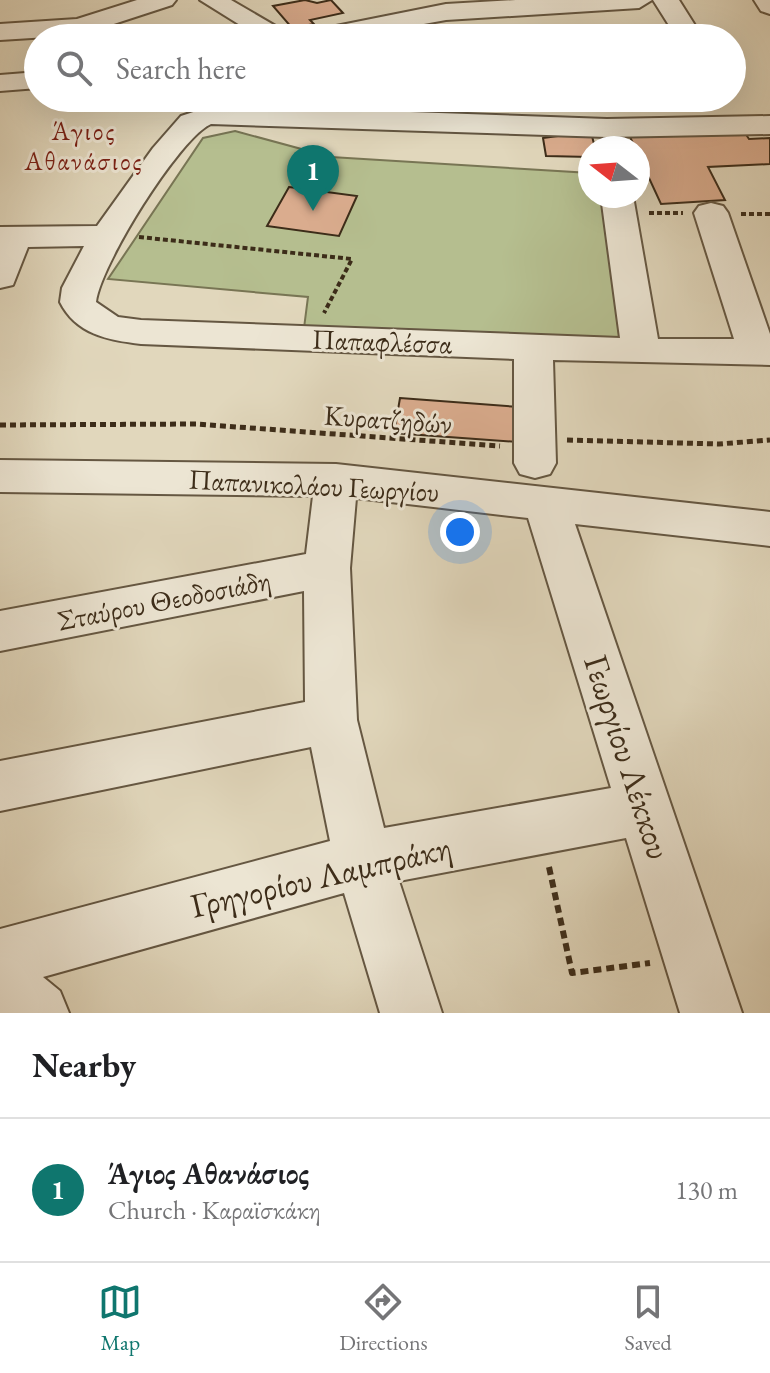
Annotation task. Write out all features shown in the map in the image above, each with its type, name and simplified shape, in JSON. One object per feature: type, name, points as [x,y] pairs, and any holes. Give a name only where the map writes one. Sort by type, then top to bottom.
[{"type":"street","points":[[106,24],[163,0]]},
{"type":"street","points":[[213,0],[255,24]]},
{"type":"street","points":[[350,24],[404,8],[639,0]]},
{"type":"street","points":[[666,0],[675,24]]},
{"type":"street","points":[[767,0],[770,6]]},
{"type":"street","points":[[404,8],[425,24]]},
{"type":"street","points":[[0,83],[24,81]]},
{"type":"street","points":[[189,112],[198,119],[246,112]]},
{"type":"street","points":[[506,112],[601,136]]},
{"type":"street","points":[[0,277],[7,237],[121,236],[198,119]]},
{"type":"street","points":[[630,136],[757,124]]},
{"type":"street","points":[[619,208],[641,351]]},
{"type":"street","points":[[711,213],[763,352]]},
{"type":"street","name":"Παπαφλέσσα","points":[[121,236],[91,257],[76,299],[86,313],[116,329],[641,351],[763,352]]},
{"type":"street","name":"Γεωργίου Λέκκου","points":[[533,347],[539,471],[711,1013]]},
{"type":"street","name":"Παπανικολάου Γεωργίου","points":[[0,476],[336,480],[539,471],[770,529]]},
{"type":"street","points":[[336,480],[327,568],[331,720],[363,860],[411,1013]]},
{"type":"street","name":"Σταύρου Θεοδοσιάδη","points":[[0,631],[327,568]]},
{"type":"street","points":[[0,786],[331,720]]},
{"type":"street","name":"Γρηγορίου Λαμπράκη","points":[[0,959],[363,860],[645,808]]},
{"type":"street","points":[[0,982],[38,1013]]},
{"type":"path","points":[[121,236],[352,259],[311,339]]},
{"type":"path","name":"Κυρατζηδών","points":[[0,425],[196,424],[354,438],[539,471],[548,439],[719,444],[770,440]]},
{"type":"path","points":[[540,827],[572,973],[693,958]]},
{"type":"green space","points":[[235,131],[331,157],[578,172],[578,208],[603,208],[620,342],[304,328],[308,297],[108,279],[203,138]]},
{"type":"building","points":[[305,0],[317,3],[331,0],[343,13],[310,20],[314,24],[289,24],[273,6]]},
{"type":"building","points":[[745,133],[749,139],[770,138],[770,164],[708,167],[725,200],[661,204],[650,180],[650,136]]},
{"type":"building","points":[[578,136],[578,157],[546,156],[543,138]]},
{"type":"building","points":[[289,187],[357,196],[339,236],[267,226]]},
{"type":"building","points":[[400,398],[519,407],[518,442],[394,433]]},
{"type":"place","name":"Άγιος Αθανάσιος","points":[[313,211]]},
{"type":"district","name":"Άγιος Αθανάσιος","points":[[84,146]]}]
